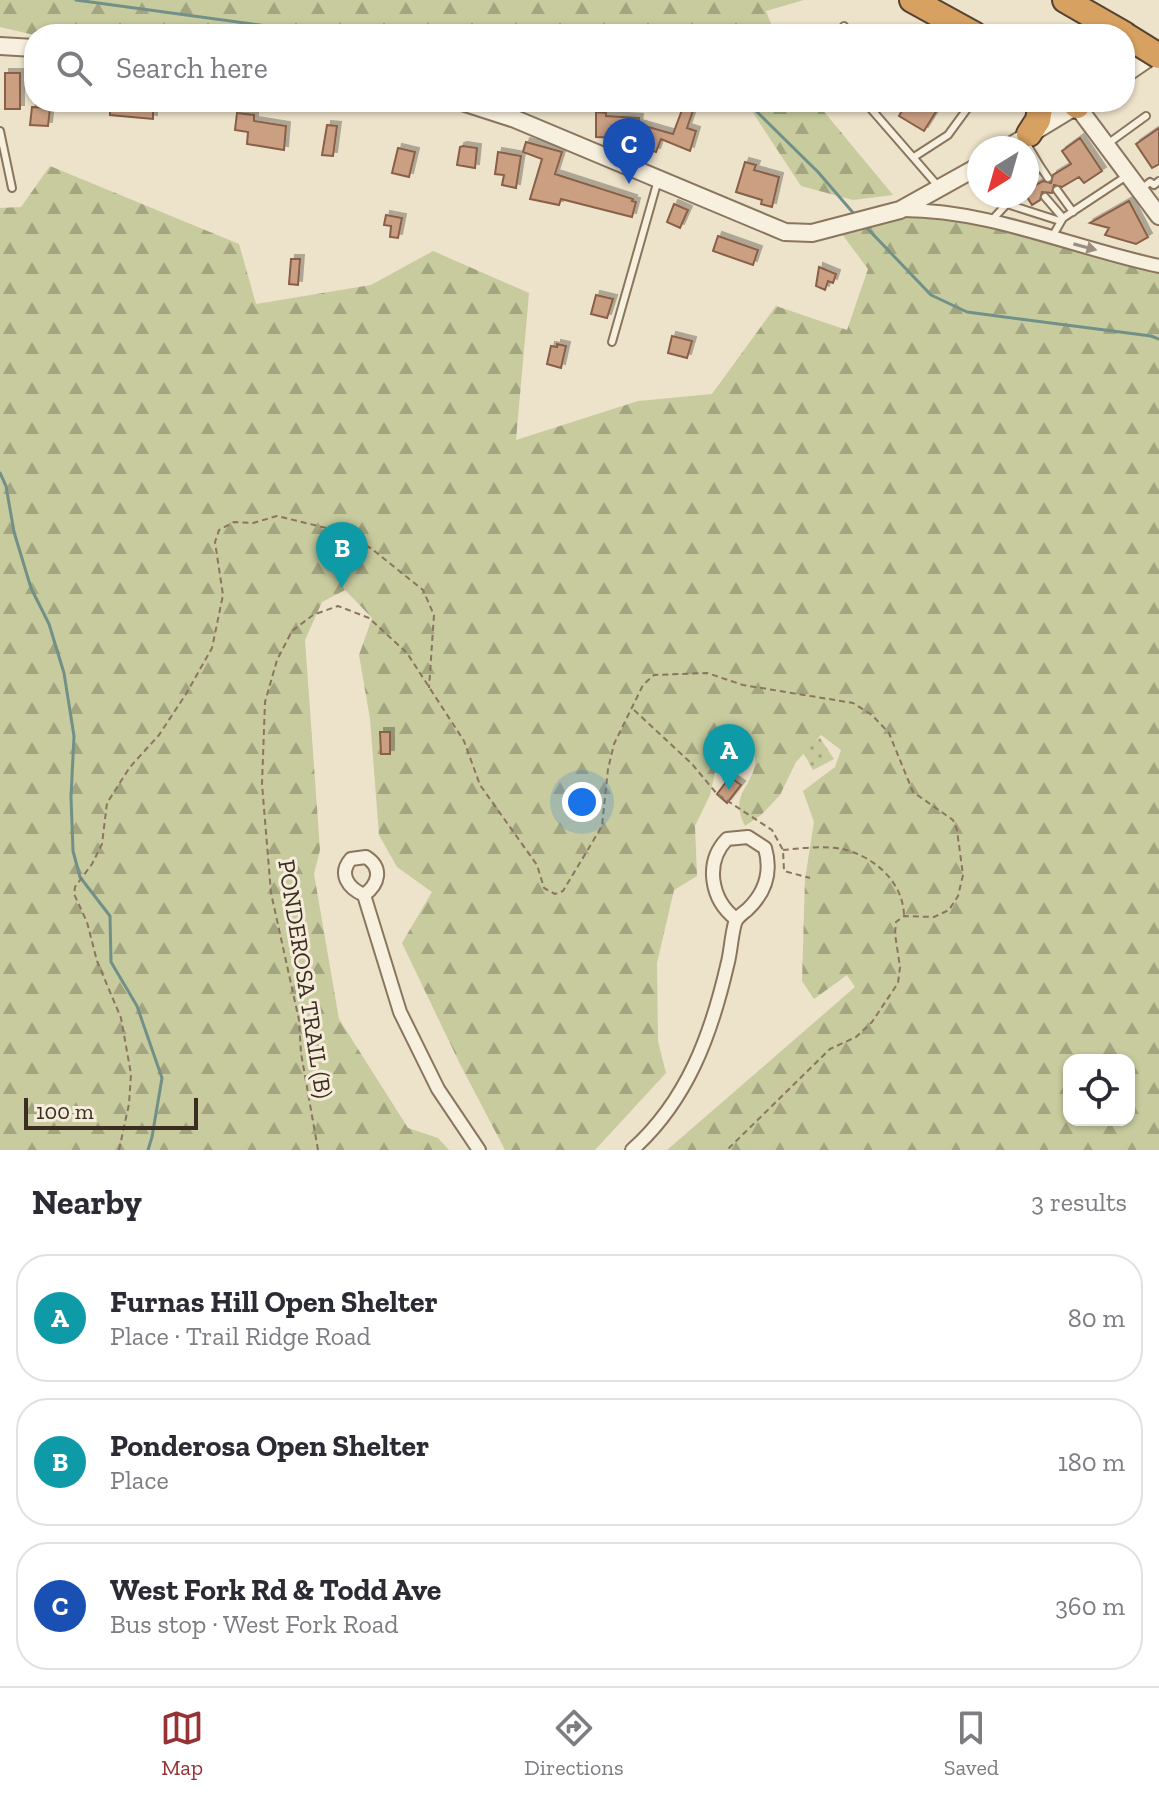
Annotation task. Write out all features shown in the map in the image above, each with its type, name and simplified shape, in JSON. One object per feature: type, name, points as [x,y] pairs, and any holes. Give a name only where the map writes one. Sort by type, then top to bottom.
[{"type":"highway","points":[[912,0],[956,24]]},
{"type":"highway","points":[[1065,0],[1106,24]]},
{"type":"highway","points":[[1135,40],[1159,54]]},
{"type":"highway","points":[[1026,136],[1038,120],[1039,112]]},
{"type":"street","points":[[0,46],[24,47]]},
{"type":"street","points":[[1135,68],[1159,54]]},
{"type":"street","points":[[493,112],[785,232],[812,233],[900,210],[967,175]]},
{"type":"street","points":[[1026,136],[1063,112]]},
{"type":"street","points":[[1083,112],[1159,216]]},
{"type":"street","points":[[900,210],[954,214],[1159,266]]},
{"type":"street","points":[[632,1150],[666,1113],[700,1057],[717,1005],[736,919],[762,891],[769,867],[765,848],[748,837],[727,839],[713,859],[714,888],[727,912],[736,919]]},
{"type":"street","points":[[364,895],[400,1012],[438,1089],[479,1150]]},
{"type":"lane","points":[[874,112],[940,188]]},
{"type":"lane","points":[[914,157],[948,135],[965,112]]},
{"type":"lane","points":[[1106,145],[1146,116]]},
{"type":"lane","points":[[0,131],[12,188]]},
{"type":"lane","points":[[1040,166],[1048,178]]},
{"type":"lane","points":[[1052,238],[1061,219],[1128,175]]},
{"type":"lane","points":[[612,342],[658,180]]},
{"type":"lane","points":[[1140,190],[1150,182],[1154,185],[1159,181]]},
{"type":"lane","points":[[1057,190],[1073,212]]},
{"type":"lane","points":[[1045,197],[1061,219]]},
{"type":"lane","points":[[991,222],[1003,208]]},
{"type":"lane","points":[[1021,208],[1061,219]]},
{"type":"path","name":"PONDEROSA TRAIL (B)","points":[[119,1150],[129,1104],[131,1074],[121,1018],[97,961],[87,922],[74,894],[75,887],[102,844],[107,803],[130,767],[159,735],[212,648],[223,595],[215,542],[219,530],[234,522],[253,523],[277,516],[347,533],[423,590],[434,615],[429,689],[407,653],[390,636],[369,618],[338,606],[313,615],[292,631],[277,660],[265,702],[262,784],[271,893],[299,1020],[301,1053],[318,1150]]},
{"type":"path","points":[[633,709],[692,764],[717,794]]},
{"type":"path","points":[[783,850],[816,847],[845,850],[870,860],[892,878],[904,916]]},
{"type":"green space","points":[[0,0],[804,0],[766,11],[771,24],[24,24],[24,33],[0,27]]},
{"type":"green space","points":[[753,112],[824,112],[893,195],[853,200],[801,186]]},
{"type":"green space","points":[[50,166],[239,244],[256,304],[371,285],[433,251],[529,293],[516,440],[638,401],[712,394],[776,306],[847,330],[868,269],[836,226],[924,210],[1159,266],[1159,1150],[667,1150],[855,987],[847,975],[814,999],[802,981],[805,879],[814,822],[803,791],[835,767],[841,750],[821,735],[796,762],[780,795],[745,826],[739,806],[753,773],[753,744],[733,739],[719,754],[710,795],[695,826],[697,876],[674,890],[657,963],[658,1041],[666,1073],[595,1150],[505,1150],[402,943],[432,892],[397,867],[379,835],[370,719],[359,655],[372,618],[345,590],[322,602],[305,640],[320,850],[314,874],[339,1019],[408,1128],[438,1138],[449,1150],[0,1150],[0,208],[21,207]]},
{"type":"green space","points":[[820,738],[834,759],[813,770],[802,750]]},
{"type":"building","points":[[5,73],[20,73],[20,109],[5,109]]},
{"type":"building","points":[[31,112],[50,112],[48,126],[30,125]]},
{"type":"building","points":[[110,112],[153,112],[153,119],[110,115]]},
{"type":"building","points":[[596,112],[606,113],[606,116],[639,118],[638,124],[673,134],[681,112],[693,112],[687,128],[696,131],[690,151],[661,139],[656,152],[624,141],[625,138],[596,137]]},
{"type":"building","points":[[901,112],[936,112],[924,131],[899,116]]},
{"type":"building","points":[[237,113],[254,115],[254,121],[286,126],[284,150],[247,144],[248,132],[235,130]]},
{"type":"building","points":[[327,125],[337,126],[333,156],[322,155]]},
{"type":"building","points":[[1159,128],[1159,164],[1152,168],[1136,144]]},
{"type":"building","points":[[1080,138],[1102,171],[1084,183],[1079,177],[1062,187],[1054,185],[1052,193],[1042,192],[1039,201],[1039,183],[1051,183],[1053,175],[1071,164],[1062,151]]},
{"type":"building","points":[[526,142],[562,152],[555,174],[633,199],[636,202],[632,217],[561,199],[559,205],[530,199],[542,159],[523,152]]},
{"type":"building","points":[[460,147],[477,148],[475,168],[457,165]]},
{"type":"building","points":[[398,148],[415,152],[409,177],[392,173]]},
{"type":"building","points":[[498,152],[521,156],[516,188],[502,185],[504,175],[495,174]]},
{"type":"building","points":[[745,162],[756,165],[754,170],[779,177],[772,207],[761,204],[762,200],[736,192]]},
{"type":"building","points":[[1129,201],[1148,237],[1136,244],[1105,235],[1109,228],[1090,223]]},
{"type":"building","points":[[674,204],[688,210],[680,228],[667,222]]},
{"type":"building","points":[[386,215],[402,218],[398,238],[390,237],[391,226],[384,225]]},
{"type":"building","points":[[718,236],[758,250],[753,265],[713,251]]},
{"type":"building","points":[[291,259],[300,259],[298,285],[289,284]]},
{"type":"building","points":[[819,267],[836,274],[833,283],[828,281],[825,290],[816,286]]},
{"type":"building","points":[[596,295],[613,299],[607,318],[591,314]]},
{"type":"building","points":[[672,336],[692,341],[687,358],[668,353]]},
{"type":"building","points":[[557,344],[566,346],[561,368],[547,364],[551,346],[557,347]]},
{"type":"building","points":[[380,732],[390,732],[390,754],[381,754]]},
{"type":"building","points":[[730,777],[741,785],[727,803],[717,794]]},
{"type":"waterway","points":[[76,0],[252,24]]},
{"type":"waterway","points":[[757,112],[818,172],[855,215]]},
{"type":"waterway","points":[[866,227],[931,295],[967,312],[1159,339]]},
{"type":"waterway","points":[[0,473],[6,486],[14,532],[31,588],[49,624],[64,673],[74,736],[71,797],[73,851],[80,877],[110,916],[111,962],[137,1006],[162,1078],[148,1150]]},
{"type":"place","name":"West Fork Rd & Todd Ave","points":[[629,184]]},
{"type":"place","name":"Ponderosa Open Shelter","points":[[342,588]]},
{"type":"place","name":"Furnas Hill Open Shelter","points":[[729,790]]}]
